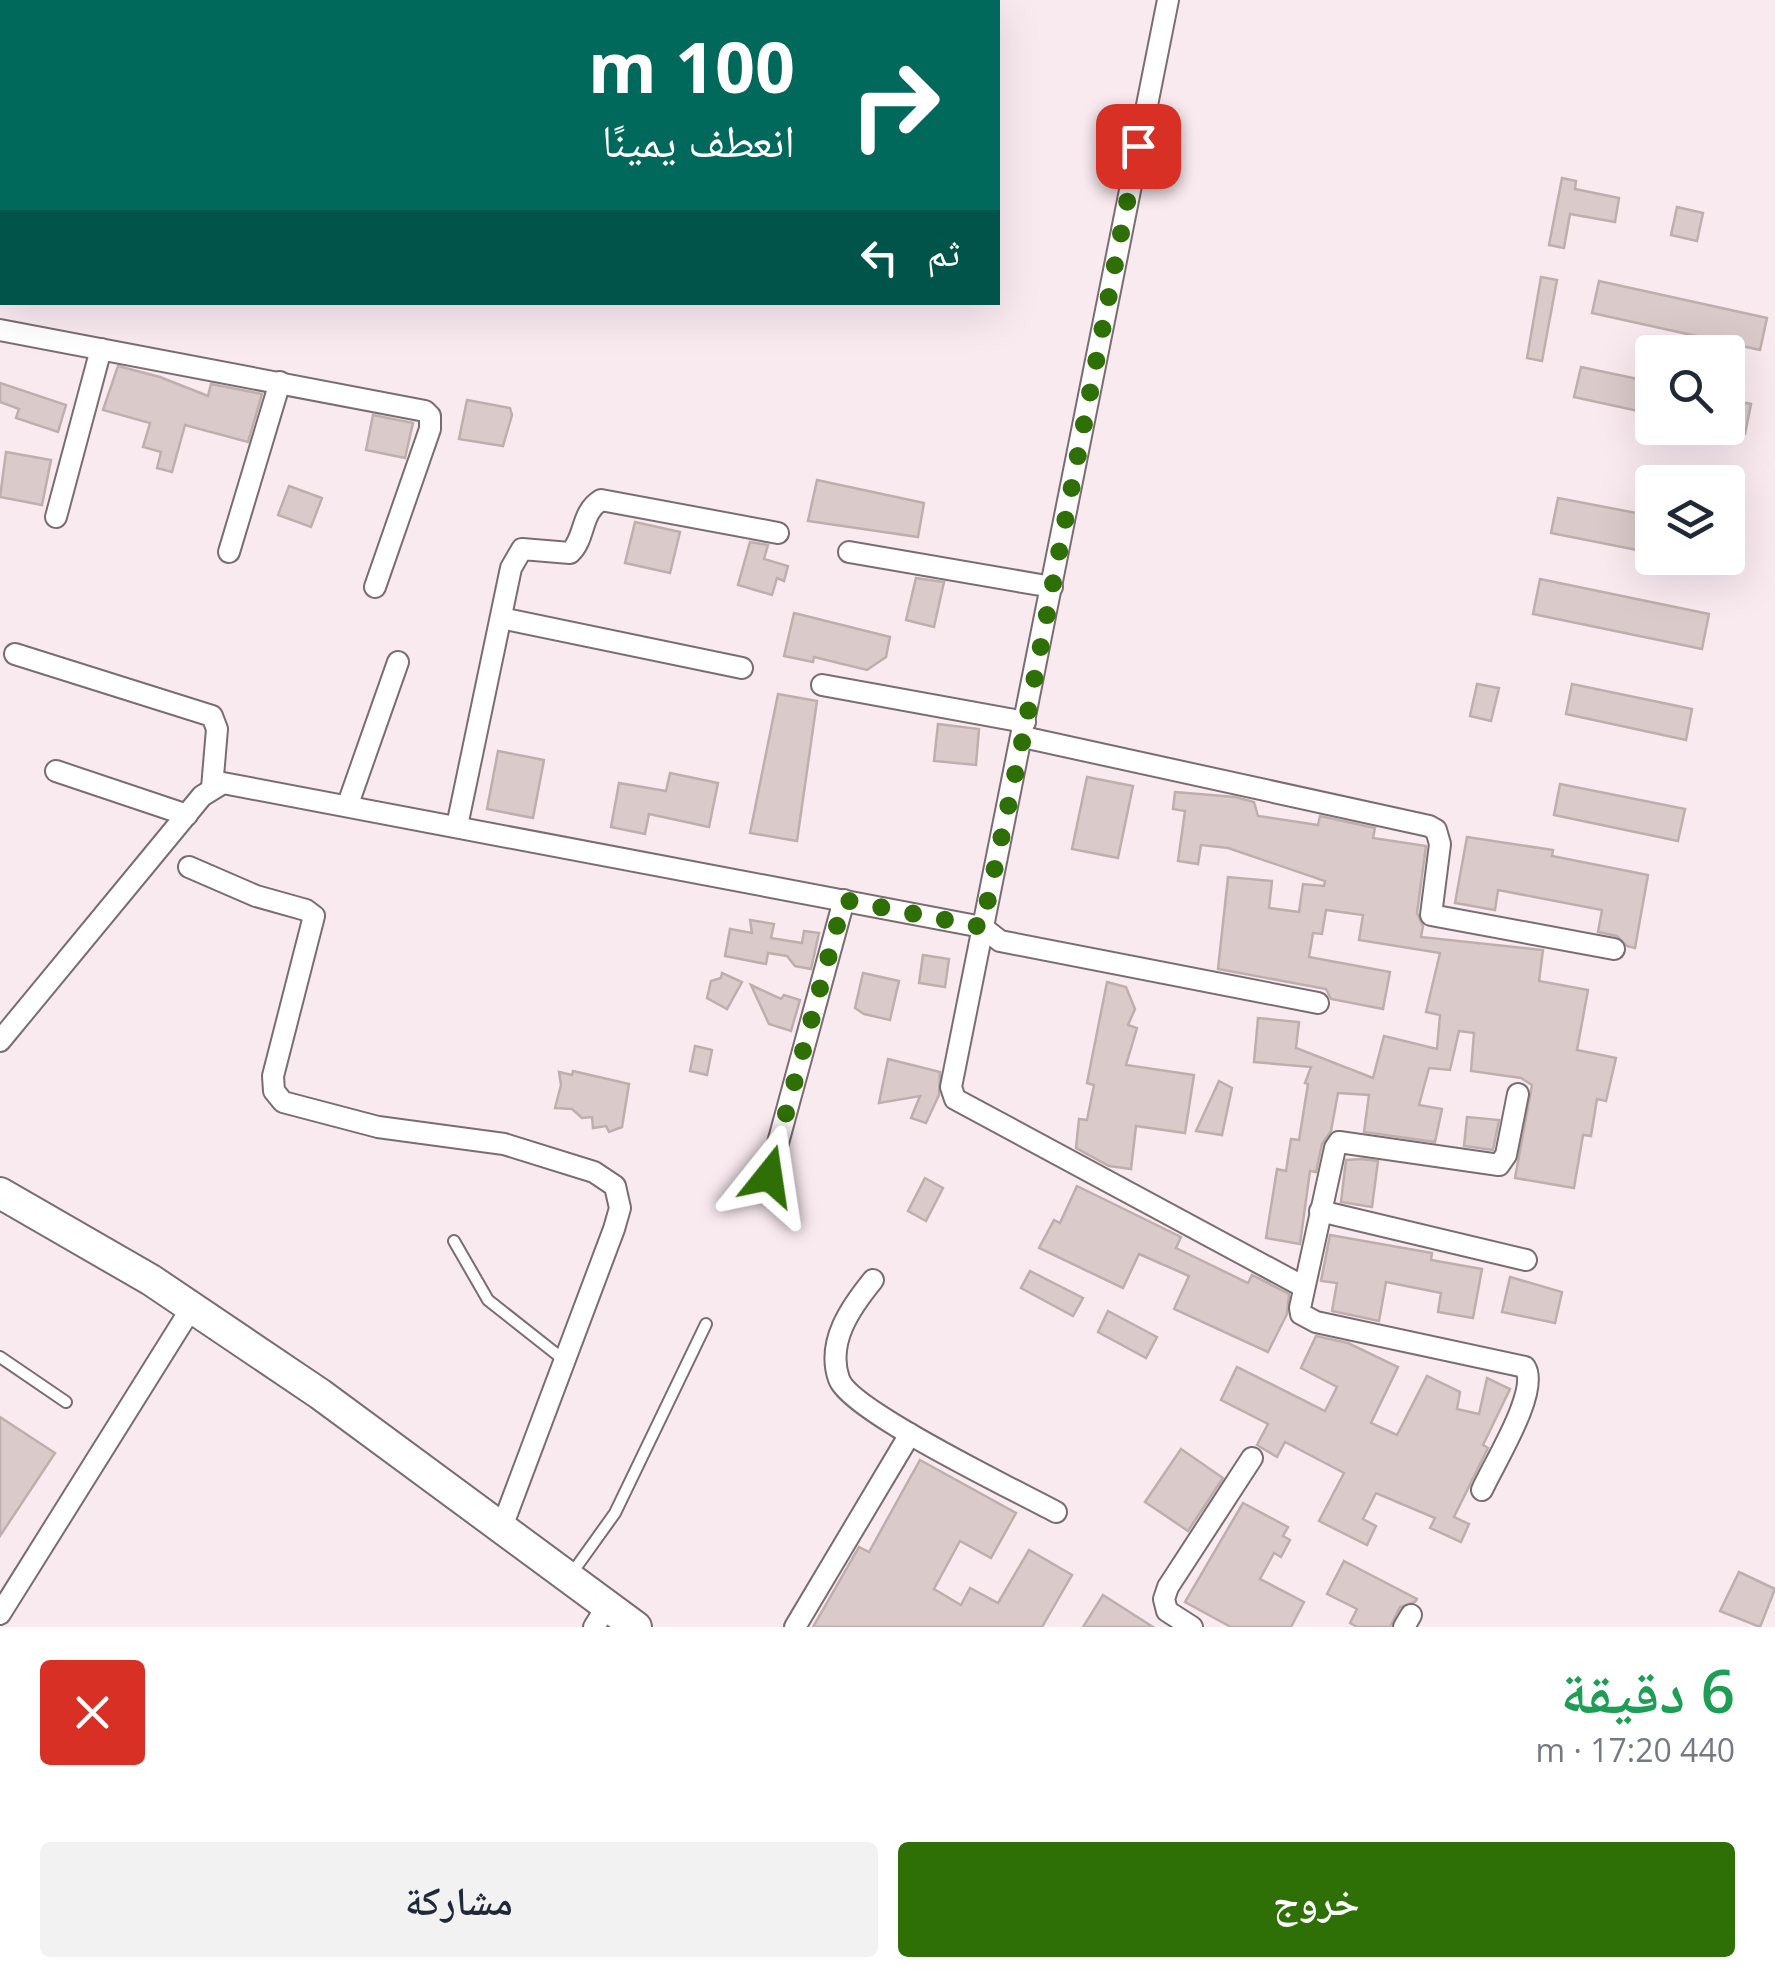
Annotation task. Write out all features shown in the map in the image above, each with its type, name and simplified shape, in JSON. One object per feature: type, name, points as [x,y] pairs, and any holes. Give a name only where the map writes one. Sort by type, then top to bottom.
[{"type":"main road","points":[[0,1193],[192,1307],[320,1394],[569,1578],[600,1617],[636,1627]]},
{"type":"street","points":[[1168,0],[951,1087],[954,1099],[1304,1287]]},
{"type":"street","points":[[0,330],[418,408],[430,416],[430,429],[375,587]]},
{"type":"street","points":[[56,517],[101,349]]},
{"type":"street","points":[[229,552],[280,382]]},
{"type":"street","points":[[457,826],[501,618],[516,556],[522,549],[570,553],[578,546],[586,516],[601,500],[778,533]]},
{"type":"street","points":[[849,552],[1052,587]]},
{"type":"street","points":[[501,618],[742,668]]},
{"type":"street","points":[[15,654],[212,716],[217,729],[212,788]]},
{"type":"street","points":[[348,804],[398,662]]},
{"type":"street","points":[[822,685],[1430,826],[1440,835],[1431,915],[1614,949]]},
{"type":"street","points":[[56,771],[187,816]]},
{"type":"street","points":[[0,1042],[187,816],[212,788],[223,783],[982,927],[1000,941],[1318,1002]]},
{"type":"street","points":[[189,868],[314,916],[273,1076],[274,1090],[282,1102],[378,1127],[504,1144],[594,1172],[615,1186],[620,1208],[502,1527]]},
{"type":"street","points":[[769,1176],[844,900]]},
{"type":"street","points":[[1482,1490],[1528,1393],[1530,1375],[1525,1366],[1316,1322],[1301,1314],[1334,1148],[1340,1142],[1498,1165],[1506,1155],[1518,1094]]},
{"type":"street","points":[[1320,1211],[1526,1260]]},
{"type":"street","points":[[873,1280],[855,1302],[839,1336],[836,1365],[846,1391],[910,1434],[1056,1512]]},
{"type":"street","points":[[0,1614],[192,1307]]},
{"type":"street","points":[[795,1627],[910,1434]]},
{"type":"street","points":[[1192,1627],[1167,1611],[1164,1600],[1168,1587],[1252,1458]]},
{"type":"lane","points":[[454,1241],[488,1300],[565,1360]]},
{"type":"lane","points":[[569,1578],[615,1514],[706,1324]]},
{"type":"lane","points":[[0,1358],[66,1402]]},
{"type":"building","points":[[1562,178],[1576,181],[1575,189],[1619,198],[1615,222],[1570,214],[1564,248],[1549,245]]},
{"type":"building","points":[[1677,207],[1703,213],[1697,241],[1671,235]]},
{"type":"building","points":[[1541,277],[1557,280],[1542,361],[1527,358]]},
{"type":"building","points":[[1599,281],[1767,318],[1760,350],[1745,347],[1745,335],[1692,335],[1592,313]]},
{"type":"building","points":[[118,366],[208,396],[211,384],[262,394],[248,442],[185,425],[172,472],[157,468],[161,452],[143,447],[150,423],[103,410]]},
{"type":"building","points":[[1581,367],[1635,378],[1635,410],[1574,397]]},
{"type":"building","points":[[0,383],[66,405],[58,432],[16,418],[19,409],[0,402]]},
{"type":"building","points":[[467,400],[510,408],[512,415],[503,446],[459,439]]},
{"type":"building","points":[[1745,403],[1751,404],[1745,434]]},
{"type":"building","points":[[373,415],[413,423],[405,458],[366,450]]},
{"type":"building","points":[[6,452],[51,460],[42,505],[0,497]]},
{"type":"building","points":[[817,480],[924,503],[918,537],[808,521]]},
{"type":"building","points":[[289,486],[322,498],[311,527],[278,515]]},
{"type":"building","points":[[1558,498],[1635,513],[1635,550],[1551,533]]},
{"type":"building","points":[[635,522],[680,532],[670,573],[625,563]]},
{"type":"building","points":[[750,542],[768,545],[764,559],[788,566],[784,581],[777,578],[772,595],[738,585]]},
{"type":"building","points":[[916,578],[944,582],[934,627],[906,620]]},
{"type":"building","points":[[1540,579],[1709,614],[1702,649],[1533,614]]},
{"type":"building","points":[[794,613],[890,637],[886,657],[867,670],[814,657],[813,662],[784,656]]},
{"type":"building","points":[[1477,684],[1499,688],[1491,721],[1470,716]]},
{"type":"building","points":[[1572,684],[1692,709],[1686,740],[1566,714]]},
{"type":"building","points":[[778,694],[817,701],[797,841],[750,833]]},
{"type":"building","points":[[938,724],[979,729],[976,765],[934,761]]},
{"type":"building","points":[[498,751],[544,760],[533,818],[487,809]]},
{"type":"building","points":[[670,773],[718,783],[709,827],[649,814],[645,834],[611,827],[619,783],[666,791]]},
{"type":"building","points":[[1087,777],[1133,786],[1118,858],[1072,849]]},
{"type":"building","points":[[1560,784],[1685,809],[1678,841],[1554,815]]},
{"type":"building","points":[[1175,792],[1235,797],[1254,802],[1258,816],[1318,825],[1320,816],[1375,828],[1373,838],[1426,846],[1417,913],[1423,926],[1421,937],[1543,950],[1539,981],[1588,990],[1577,1050],[1616,1058],[1606,1101],[1597,1099],[1591,1136],[1583,1135],[1574,1188],[1515,1178],[1532,1085],[1521,1078],[1471,1071],[1474,1033],[1459,1031],[1450,1070],[1429,1068],[1419,1105],[1442,1109],[1435,1142],[1364,1132],[1369,1095],[1338,1093],[1331,1131],[1322,1144],[1316,1172],[1310,1171],[1300,1244],[1266,1238],[1277,1169],[1286,1171],[1291,1139],[1299,1140],[1308,1084],[1305,1083],[1311,1067],[1254,1062],[1258,1018],[1299,1022],[1296,1048],[1373,1078],[1384,1036],[1437,1049],[1440,1015],[1426,1012],[1440,953],[1359,940],[1363,915],[1326,910],[1322,934],[1313,933],[1309,957],[1390,972],[1383,1009],[1331,999],[1326,989],[1218,969],[1228,877],[1272,881],[1269,908],[1299,912],[1303,884],[1324,886],[1325,881],[1228,848],[1201,845],[1198,864],[1178,861],[1185,811],[1173,809]]},
{"type":"building","points":[[1467,837],[1553,850],[1552,856],[1648,875],[1635,948],[1617,936],[1598,932],[1602,910],[1498,890],[1495,910],[1455,903]]},
{"type":"building","points":[[750,920],[774,924],[771,938],[802,943],[804,931],[819,933],[811,969],[795,966],[787,956],[768,953],[766,964],[725,956],[730,929],[752,933]]},
{"type":"building","points":[[923,955],[949,959],[945,987],[919,983]]},
{"type":"building","points":[[722,973],[742,982],[727,1009],[707,998],[711,981],[721,978]]},
{"type":"building","points":[[863,973],[899,981],[890,1020],[855,1008]]},
{"type":"building","points":[[1107,982],[1126,987],[1135,1009],[1128,1025],[1137,1028],[1126,1065],[1194,1075],[1185,1133],[1136,1126],[1131,1169],[1109,1166],[1076,1148],[1079,1119],[1087,1120],[1094,1085],[1087,1083]]},
{"type":"building","points":[[751,985],[781,999],[784,995],[800,1000],[791,1031],[769,1024]]},
{"type":"building","points":[[695,1046],[712,1050],[707,1075],[690,1071]]},
{"type":"building","points":[[888,1059],[940,1072],[939,1095],[926,1123],[911,1118],[920,1096],[879,1103]]},
{"type":"building","points":[[573,1071],[629,1084],[622,1127],[609,1132],[606,1126],[593,1128],[592,1117],[582,1118],[572,1109],[555,1108],[561,1085],[559,1072],[572,1075]]},
{"type":"building","points":[[1219,1081],[1232,1088],[1222,1135],[1196,1131]]},
{"type":"building","points":[[1467,1117],[1499,1120],[1493,1150],[1464,1146]]},
{"type":"building","points":[[1346,1160],[1378,1161],[1372,1207],[1341,1202]]},
{"type":"building","points":[[925,1178],[943,1188],[926,1221],[908,1211]]},
{"type":"building","points":[[1077,1186],[1181,1237],[1176,1248],[1248,1283],[1252,1275],[1289,1294],[1287,1314],[1268,1352],[1174,1309],[1189,1276],[1139,1254],[1123,1288],[1039,1248],[1054,1220],[1060,1223]]},
{"type":"building","points":[[1330,1235],[1432,1253],[1431,1260],[1482,1269],[1473,1318],[1438,1312],[1441,1293],[1386,1282],[1379,1321],[1332,1311],[1337,1283],[1321,1281]]},
{"type":"building","points":[[1030,1271],[1083,1298],[1073,1316],[1021,1288]]},
{"type":"building","points":[[1510,1277],[1562,1292],[1555,1323],[1502,1312]]},
{"type":"building","points":[[1108,1311],[1157,1337],[1146,1358],[1098,1332]]},
{"type":"building","points":[[1316,1336],[1348,1343],[1398,1367],[1371,1423],[1397,1435],[1427,1376],[1460,1392],[1457,1409],[1479,1414],[1487,1378],[1510,1389],[1483,1445],[1488,1448],[1454,1517],[1469,1524],[1461,1542],[1430,1528],[1435,1518],[1376,1493],[1363,1519],[1376,1526],[1367,1545],[1319,1521],[1344,1473],[1285,1442],[1277,1457],[1257,1445],[1268,1424],[1221,1400],[1237,1367],[1325,1411],[1337,1387],[1301,1368]]},
{"type":"building","points":[[0,1417],[55,1453],[0,1536]]},
{"type":"building","points":[[1181,1449],[1223,1478],[1188,1531],[1145,1502]]},
{"type":"building","points":[[920,1460],[1016,1513],[991,1558],[960,1541],[934,1589],[961,1605],[970,1588],[998,1603],[1029,1550],[1072,1575],[1042,1627],[813,1627],[859,1547],[869,1552]]},
{"type":"building","points":[[1243,1503],[1288,1527],[1283,1536],[1290,1540],[1281,1557],[1274,1553],[1260,1579],[1304,1602],[1291,1627],[1231,1627],[1185,1602]]},
{"type":"building","points":[[1344,1561],[1417,1599],[1400,1607],[1390,1627],[1357,1627],[1350,1623],[1357,1609],[1327,1594]]},
{"type":"building","points":[[1739,1572],[1775,1589],[1760,1627],[1720,1611]]},
{"type":"building","points":[[1103,1595],[1153,1627],[1083,1627]]},
{"type":"route","points":[[769,1176],[844,900],[982,927],[1023,738],[1138,146]]}]
